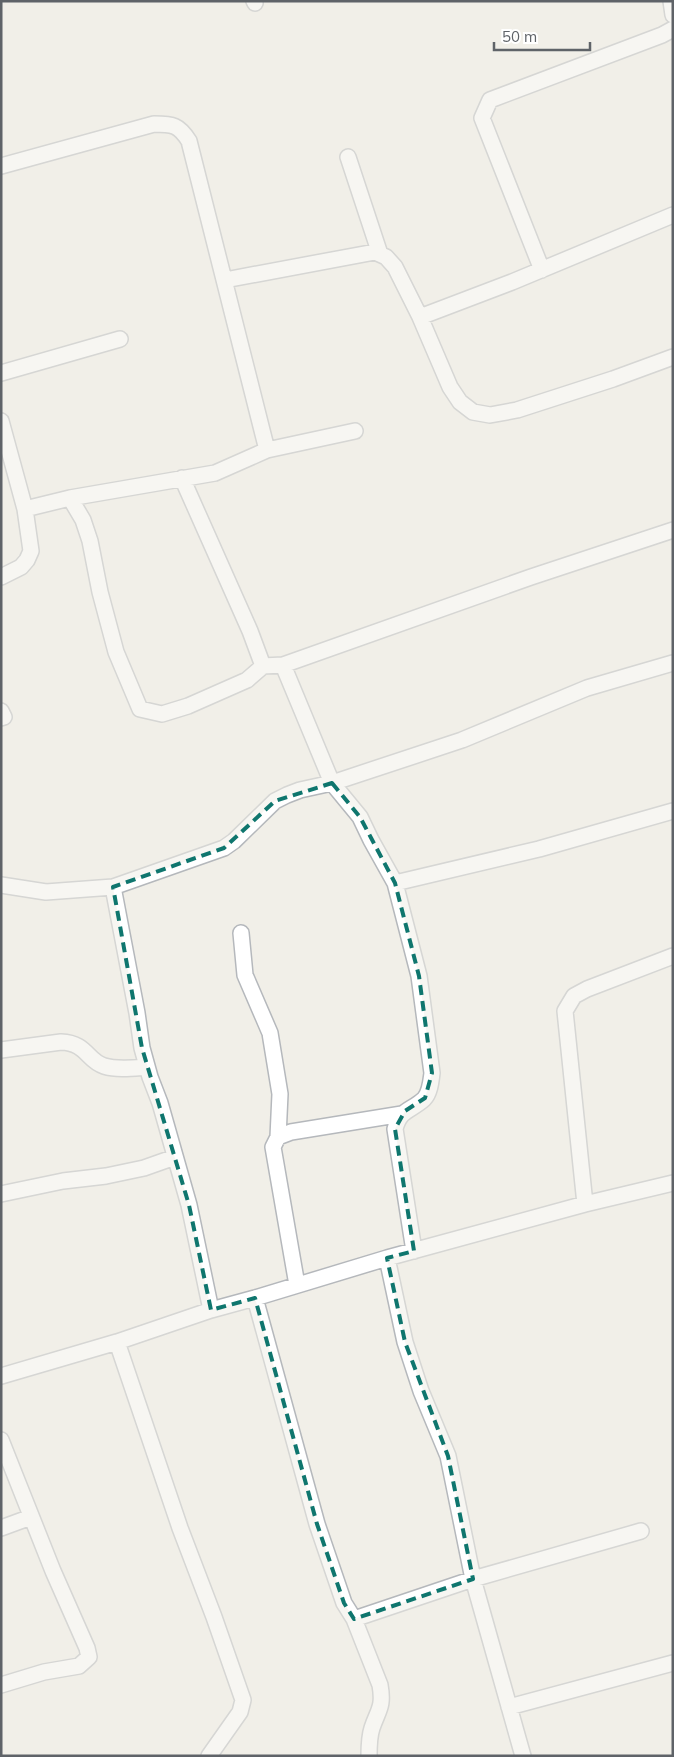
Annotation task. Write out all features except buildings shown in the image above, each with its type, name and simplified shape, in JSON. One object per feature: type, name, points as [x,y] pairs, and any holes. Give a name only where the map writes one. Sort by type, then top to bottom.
[{"type":"street","points":[[671,1],[673,15]]},
{"type":"street","points":[[542,270],[482,118],[490,100],[662,35],[673,29]]},
{"type":"street","points":[[1,166],[154,124],[169,124],[182,130],[189,141],[267,450]]},
{"type":"street","points":[[348,157],[380,254]]},
{"type":"street","points":[[420,317],[542,270],[673,215]]},
{"type":"street","points":[[225,280],[375,252],[386,257],[395,267],[420,317],[450,387],[460,402],[473,412],[490,415],[517,410],[673,358]]},
{"type":"street","points":[[1,373],[120,339]]},
{"type":"street","points":[[1,421],[25,509],[32,551],[21,568],[1,577]]},
{"type":"street","points":[[25,509],[70,498],[215,473],[267,450],[355,431]]},
{"type":"street","points":[[182,478],[250,631],[263,666]]},
{"type":"street","points":[[70,498],[86,527],[106,618],[116,652],[140,709],[162,714],[188,706],[247,680],[263,666],[283,665],[531,577],[673,530]]},
{"type":"street","points":[[1,885],[46,892],[113,887],[224,848],[234,841],[275,801],[300,790],[332,783],[462,740],[587,688],[673,663]]},
{"type":"street","points":[[283,665],[332,783],[360,817],[395,883],[419,976],[432,1073],[430,1087],[425,1098],[402,1114],[397,1120],[395,1129],[414,1251]]},
{"type":"street","points":[[1,710],[4,717],[1,718]]},
{"type":"street","points":[[395,883],[539,849],[673,811]]},
{"type":"street","points":[[113,887],[142,1048],[189,1205],[211,1310]]},
{"type":"street","points":[[241,933],[245,975],[270,1033],[280,1094],[278,1137],[273,1147],[297,1285]]},
{"type":"street","points":[[585,1204],[566,1011],[574,996],[587,989],[673,956]]},
{"type":"street","points":[[1,1050],[69,1042],[81,1048],[98,1064],[104,1066],[147,1067]]},
{"type":"street","points":[[278,1137],[291,1132],[402,1114]]},
{"type":"street","points":[[1,1194],[64,1181],[144,1168],[175,1157]]},
{"type":"street","points":[[1,1376],[117,1342],[211,1310],[387,1258],[585,1204],[673,1183]]},
{"type":"street","points":[[387,1258],[408,1350],[421,1391],[448,1456],[473,1579],[523,1756]]},
{"type":"street","points":[[255,1298],[317,1524],[344,1603],[354,1619],[380,1685],[382,1695],[379,1712],[370,1734],[370,1756]]},
{"type":"street","points":[[117,1342],[180,1528],[243,1700],[240,1712],[208,1756]]},
{"type":"street","points":[[1,1440],[31,1517],[87,1648],[89,1657],[79,1666],[44,1672],[1,1685]]},
{"type":"street","points":[[1,1528],[31,1517]]},
{"type":"street","points":[[354,1619],[473,1579],[641,1531]]},
{"type":"street","points":[[508,1708],[673,1663]]},
{"type":"highlighted area","points":[[332,783],[360,817],[395,883],[419,976],[432,1073],[425,1098],[405,1111],[395,1129],[414,1251],[387,1258],[405,1342],[448,1456],[473,1579],[354,1619],[344,1603],[317,1524],[255,1298],[211,1310],[189,1205],[142,1048],[113,887],[224,848],[275,801]]}]
